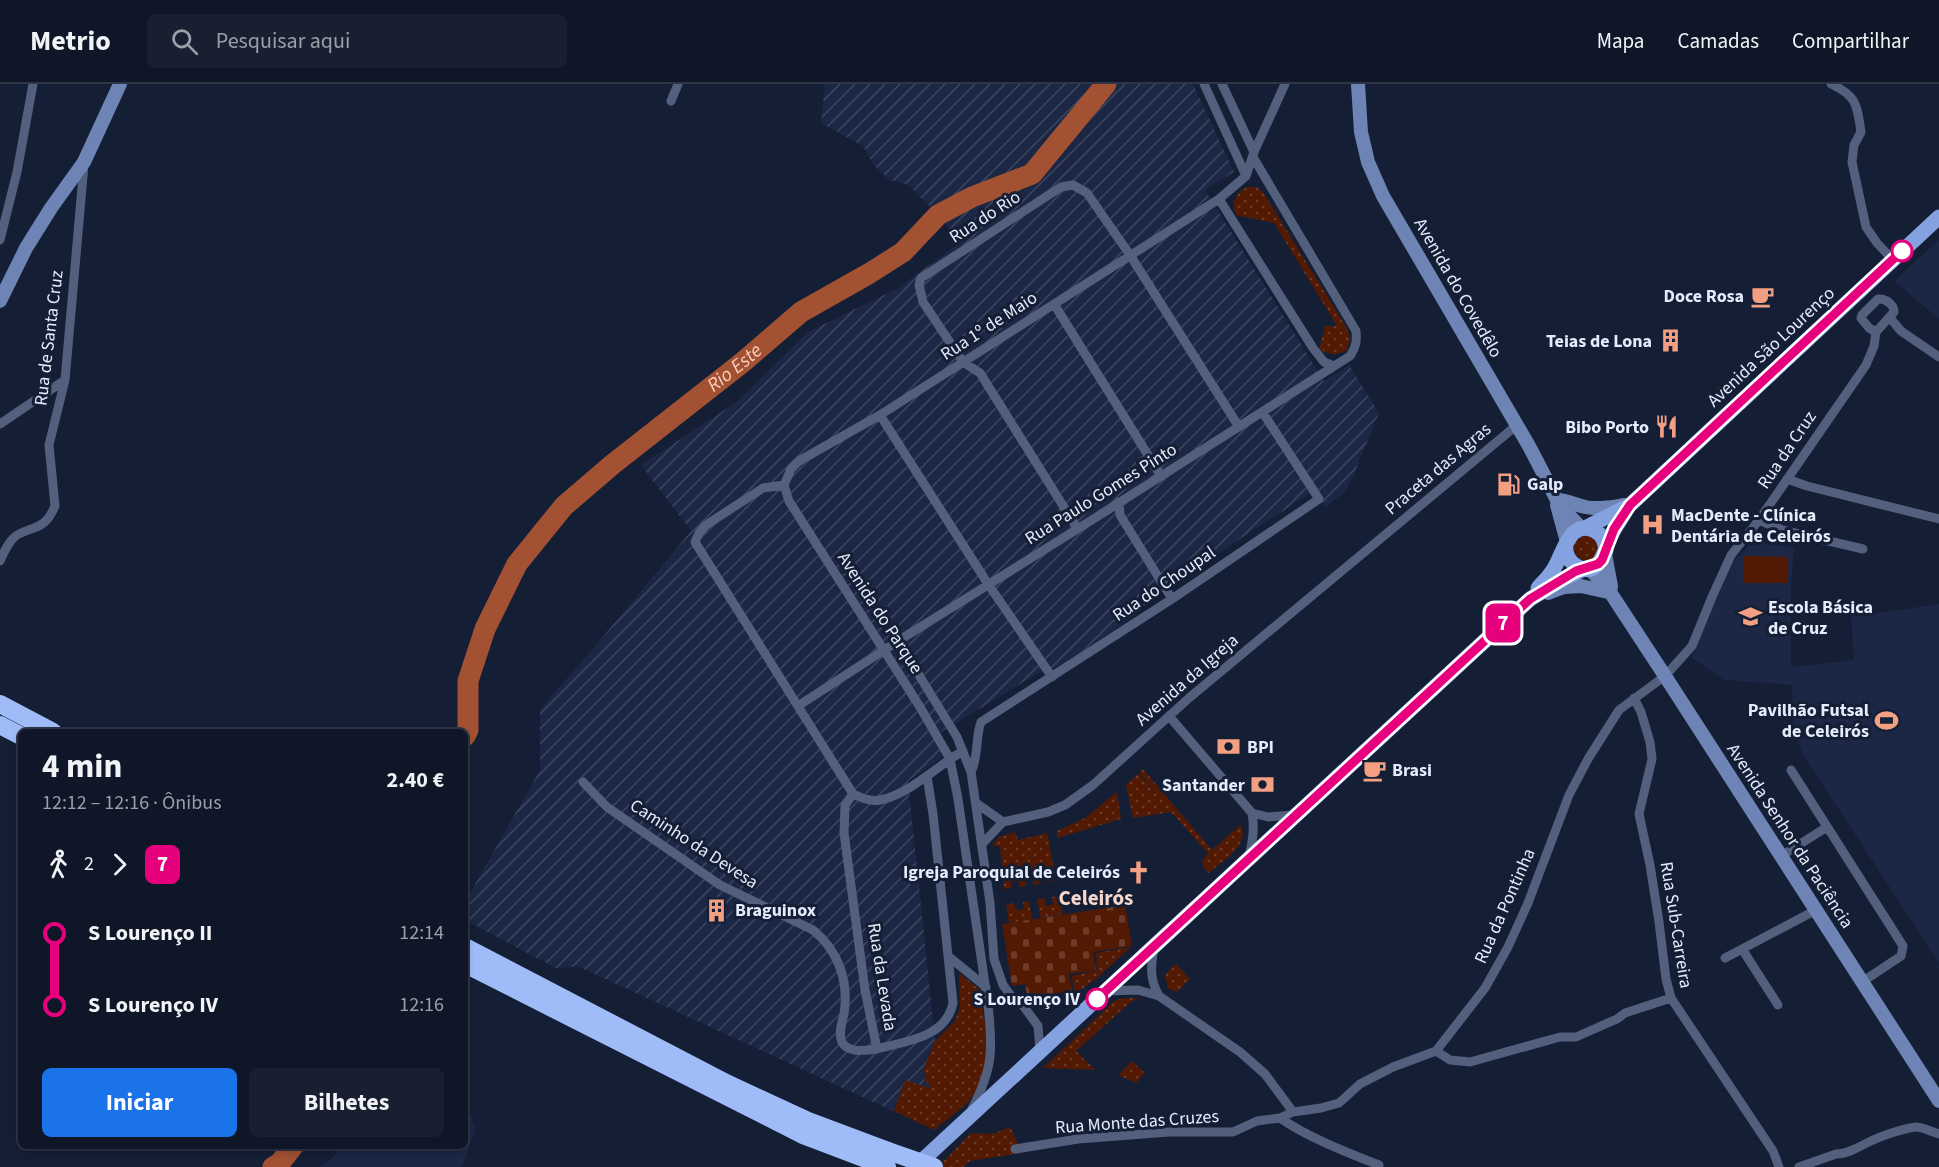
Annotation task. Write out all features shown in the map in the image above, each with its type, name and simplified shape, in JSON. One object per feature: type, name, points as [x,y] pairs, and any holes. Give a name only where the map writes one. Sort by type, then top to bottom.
[{"type":"highway","points":[[0,704],[47,729]]},
{"type":"highway","points":[[0,725],[18,734]]},
{"type":"highway","points":[[468,949],[565,1007]]},
{"type":"highway","points":[[468,965],[565,1007],[808,1121],[884,1160],[934,1167]]},
{"type":"main road","name":"Avenida São Lourenço","points":[[1630,505],[1939,217]]},
{"type":"main road","points":[[915,1167],[1530,599],[1553,570],[1571,535],[1630,505]]},
{"type":"main road","points":[[1530,599],[1561,580],[1598,564],[1614,529],[1630,505]]},
{"type":"main road","points":[[1584,528],[1593,530],[1602,537],[1605,542],[1605,552]]},
{"type":"main road","points":[[1566,543],[1566,551],[1571,562],[1576,566],[1587,568]]},
{"type":"street","points":[[0,240],[19,161],[33,84]]},
{"type":"street","points":[[0,301],[26,248],[84,162],[120,84]]},
{"type":"street","points":[[671,101],[678,84]]},
{"type":"street","points":[[1204,84],[1246,176]]},
{"type":"street","name":"Rua Paulo Gomes Pinto","points":[[884,650],[1239,428],[1350,356],[1355,349],[1356,331],[1254,154],[1222,84]]},
{"type":"street","points":[[1246,176],[1285,84]]},
{"type":"street","name":"Avenida do Covedêlo","points":[[1358,84],[1361,132],[1368,162],[1383,196],[1517,425],[1557,500]]},
{"type":"street","points":[[1831,84],[1847,91],[1856,105],[1861,132],[1854,145],[1852,162],[1864,220],[1877,243],[1893,260]]},
{"type":"street","name":"Rua de Santa Cruz","points":[[0,561],[15,536],[41,527],[56,507],[49,446],[65,380],[84,162]]},
{"type":"street","name":"Rua 1º de Maio","points":[[784,485],[791,469],[799,461],[880,416],[1219,199],[1246,176]]},
{"type":"street","name":"Rua do Rio","points":[[963,362],[923,302],[919,285],[921,278],[1062,187],[1073,185],[1087,193],[1130,255]]},
{"type":"street","points":[[1219,199],[1313,348],[1324,362],[1334,366]]},
{"type":"street","points":[[1130,255],[1239,428]]},
{"type":"street","points":[[1857,293],[1870,307]]},
{"type":"street","points":[[1878,299],[1884,299],[1894,309],[1890,318],[1876,332],[1869,328],[1861,318],[1878,299]]},
{"type":"street","points":[[1054,304],[1161,476]]},
{"type":"street","points":[[1890,318],[1901,331],[1939,357]]},
{"type":"street","name":"Rua da Cruz","points":[[1665,676],[1692,646],[1731,555],[1759,520],[1866,365],[1874,346],[1876,332]]},
{"type":"street","points":[[963,362],[980,373],[1077,528]]},
{"type":"street","points":[[0,424],[65,380]]},
{"type":"street","name":"Rua do Choupal","points":[[971,772],[975,763],[981,722],[1172,599],[1319,499],[1263,412]]},
{"type":"street","points":[[880,416],[988,584],[1052,677]]},
{"type":"street","name":"Praceta das Agras","points":[[1381,538],[1517,425]]},
{"type":"street","points":[[1786,479],[1939,519]]},
{"type":"street","points":[[784,485],[763,488],[706,525],[695,542],[853,794],[865,799],[879,800],[896,794],[963,752]]},
{"type":"street","name":"Avenida do Parque","points":[[784,485],[789,501],[920,707],[950,759],[986,987],[991,1038],[990,1063],[986,1078],[966,1121]]},
{"type":"street","points":[[1557,500],[1565,500],[1587,508],[1630,505]]},
{"type":"street","points":[[1557,500],[1566,512],[1584,528]]},
{"type":"street","points":[[1557,500],[1557,509],[1566,543]]},
{"type":"street","points":[[1119,502],[1119,515],[1172,599]]},
{"type":"street","points":[[1759,520],[1782,530],[1863,549]]},
{"type":"street","name":"Avenida da Igreja","points":[[1003,822],[1065,806],[1093,785],[1169,716],[1381,538]]},
{"type":"street","points":[[1530,599],[1570,586],[1590,587],[1610,592],[1605,552]]},
{"type":"street","name":"Avenida Senhor da Paciência","points":[[1587,568],[1610,592],[1939,1101]]},
{"type":"street","name":"Avenida do Parque","points":[[898,641],[957,737],[971,772],[981,828],[994,959],[1003,985],[1012,997],[1022,1004],[1038,1026],[1040,1051]]},
{"type":"street","points":[[798,706],[884,650]]},
{"type":"street","name":"Rua da Pontinha","points":[[1436,1051],[1485,988],[1508,947],[1528,903],[1569,795],[1588,759],[1619,710],[1665,676]]},
{"type":"street","name":"Rua Sub-Carreira","points":[[1634,698],[1650,741],[1652,759],[1639,814],[1650,865],[1666,979],[1671,998],[1773,1151],[1779,1167]]},
{"type":"street","points":[[1169,716],[1252,813],[1253,841],[1248,859]]},
{"type":"street","points":[[1791,770],[1903,946],[1901,956],[1862,982]]},
{"type":"street","points":[[927,776],[948,956],[986,987]]},
{"type":"street","name":"Caminho da Devesa","points":[[583,782],[607,807],[720,885],[813,930],[825,939],[840,966],[845,987],[846,1002],[840,1033],[841,1041],[858,1051],[876,1048]]},
{"type":"street","name":"Rua da Levada","points":[[853,794],[845,805],[844,833],[865,990],[876,1048],[924,1037],[951,1015],[953,1002],[948,956]]},
{"type":"street","points":[[976,803],[1003,822],[982,844]]},
{"type":"street","points":[[1252,813],[1268,817],[1296,815]]},
{"type":"street","points":[[1781,856],[1827,826]]},
{"type":"street","points":[[962,831],[981,828]]},
{"type":"street","points":[[1725,958],[1816,910]]},
{"type":"street","points":[[1154,946],[1151,976],[1152,984],[1159,996]]},
{"type":"street","points":[[1742,949],[1778,1005]]},
{"type":"street","points":[[1107,991],[1138,990],[1159,996],[1240,1052],[1265,1074],[1293,1112],[1339,1103],[1360,1084],[1393,1067],[1436,1051],[1450,1060],[1470,1062],[1560,1037],[1576,1037],[1617,1019],[1625,1012],[1671,998]]},
{"type":"street","name":"Rua Monte das Cruzes","points":[[1015,1149],[1078,1139],[1169,1132],[1233,1132],[1257,1121],[1280,1118],[1293,1112]]},
{"type":"street","points":[[1280,1118],[1346,1152],[1379,1165]]},
{"type":"street","points":[[1799,1167],[1842,1154],[1869,1141],[1917,1127],[1939,1134]]},
{"type":"shaded area","points":[[825,84],[1193,84],[1234,172],[1205,190],[1324,381],[1349,365],[1379,413],[1352,479],[1343,494],[1325,507],[1314,491],[1172,583],[1125,622],[1096,642],[1058,666],[1035,675],[933,737],[943,757],[908,781],[935,1041],[923,1071],[926,1072],[929,1088],[905,1081],[893,1111],[577,966],[558,969],[468,922],[468,897],[540,770],[540,709],[691,531],[641,465],[735,403],[808,332],[898,288],[961,242],[908,185],[889,180],[872,163],[863,146],[821,123]]},
{"type":"shaded area","points":[[1939,240],[1939,319],[1894,281]]},
{"type":"shaded area","points":[[1750,542],[1794,547],[1791,588],[1791,667],[1854,660],[1851,617],[1939,604],[1939,963],[1802,753],[1793,727],[1792,685],[1724,680],[1691,657],[1696,651],[1698,641],[1732,561],[1743,553]]},
{"type":"shaded area","points":[[468,1110],[476,1130],[462,1167],[319,1167],[332,1158],[340,1149],[468,1149]]},
{"type":"green space","points":[[1247,187],[1256,187],[1263,192],[1348,330],[1350,340],[1347,350],[1333,354],[1319,349],[1325,326],[1337,326],[1274,223],[1236,215],[1235,198]]},
{"type":"green space","points":[[1802,309],[1808,311],[1809,318],[1725,397],[1719,395],[1716,391],[1718,386],[1724,391],[1805,317],[1800,311]]},
{"type":"green space","points":[[1586,536],[1595,539],[1598,548],[1595,557],[1586,560],[1577,557],[1574,548],[1577,539]]},
{"type":"green space","points":[[1743,556],[1787,557],[1787,583],[1743,583]]},
{"type":"green space","points":[[1143,769],[1212,850],[1240,825],[1243,832],[1239,845],[1228,858],[1209,873],[1205,870],[1202,861],[1208,853],[1171,812],[1133,818],[1126,785],[1138,774],[1157,795],[1139,773]]},
{"type":"green space","points":[[1117,792],[1121,819],[1057,838],[1057,831],[1085,818]]},
{"type":"green space","points":[[1015,832],[1018,840],[1047,833],[1055,873],[1053,874],[1054,881],[1049,882],[1047,875],[1040,876],[1041,883],[1034,885],[1033,877],[1025,879],[1026,886],[1019,887],[1018,880],[1011,882],[1011,888],[1004,889],[1000,846],[992,846],[999,837]]},
{"type":"green space","points":[[1059,896],[1063,914],[1041,918],[1037,899],[1044,898],[1046,906],[1053,904],[1052,897]]},
{"type":"green space","points":[[1029,901],[1032,919],[1009,923],[1006,905],[1014,903],[1016,910],[1024,909],[1023,902]]},
{"type":"green space","points":[[1125,905],[1132,946],[1093,952],[1096,970],[1069,974],[1072,991],[1027,997],[1025,984],[1012,986],[1002,924]]},
{"type":"green space","points":[[1131,947],[1097,978],[1074,995],[1072,976],[1097,970],[1096,953]]},
{"type":"green space","points":[[1176,964],[1190,979],[1177,992],[1168,988],[1165,976]]},
{"type":"green space","points":[[959,973],[979,989],[986,1033],[986,1064],[976,1092],[966,1104],[934,1130],[894,1111],[905,1080],[929,1088],[930,1084],[924,1081],[926,1073],[923,1071],[935,1041],[955,1021],[960,1007]]},
{"type":"green space","points":[[1123,998],[1140,998],[1132,1001],[1076,1051],[1095,1070],[1043,1068],[1114,1001]]},
{"type":"green space","points":[[1132,1061],[1145,1073],[1136,1083],[1118,1075]]},
{"type":"green space","points":[[1010,1127],[1022,1153],[970,1161],[963,1167],[938,1167],[971,1133],[992,1134]]},
{"type":"waterway","name":"Rio Este","points":[[468,729],[468,681],[485,629],[517,564],[564,506],[613,464],[743,362],[801,312],[903,252],[938,215],[972,197],[1032,174],[1106,84]]},
{"type":"waterway","name":"Rio Este","points":[[273,1167],[280,1163],[291,1149]]},
{"type":"bus line","name":"7","points":[[1097,999],[1530,599],[1576,571],[1598,564],[1605,554],[1614,529],[1630,505],[1902,251]]},
{"type":"place","name":"Doce Rosa","points":[[1762,296]]},
{"type":"place","name":"Teias de Lona","points":[[1670,341]]},
{"type":"place","name":"Bibo Porto","points":[[1667,427]]},
{"type":"place","name":"Galp","points":[[1509,484]]},
{"type":"place","name":"MacDente - Clínica Dentária de Celeirós","points":[[1653,525]]},
{"type":"place","name":"Escola Básica de Cruz","points":[[1750,617]]},
{"type":"place","name":"Pavilhão Futsal de Celeirós","points":[[1887,720]]},
{"type":"place","name":"BPI","points":[[1229,747]]},
{"type":"place","name":"Brasi","points":[[1374,770]]},
{"type":"place","name":"Santander","points":[[1263,785]]},
{"type":"place","name":"Igreja Paroquial de Celeirós","points":[[1138,872]]},
{"type":"place","name":"Braguinox","points":[[717,910]]},
{"type":"place","name":"S Lourenço IV","points":[[1097,999]]},
{"type":"district","name":"Celeirós","points":[[1096,898]]}]
